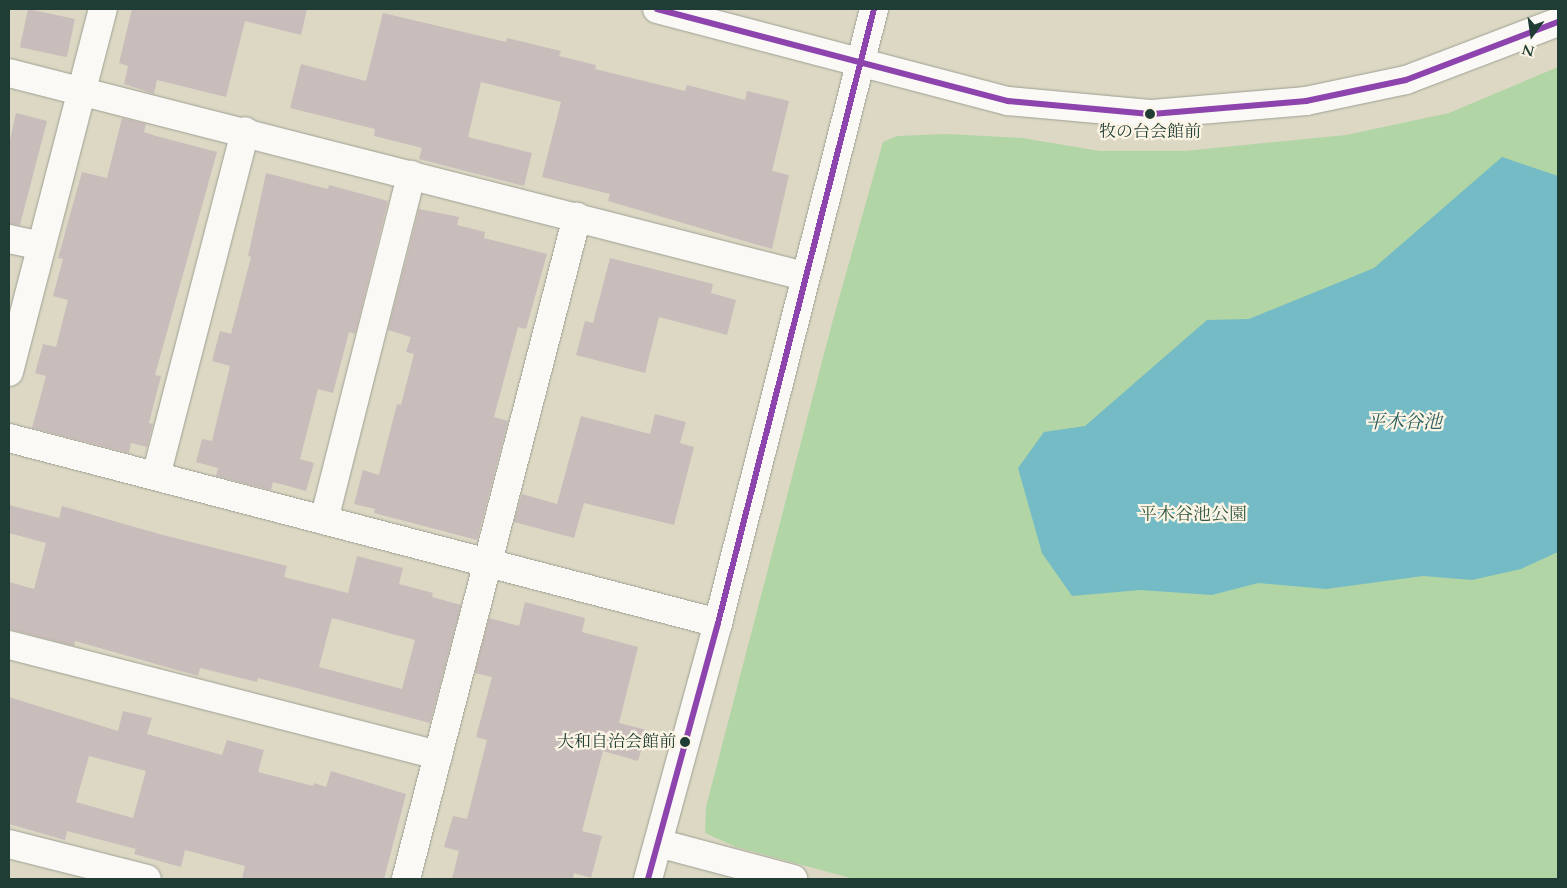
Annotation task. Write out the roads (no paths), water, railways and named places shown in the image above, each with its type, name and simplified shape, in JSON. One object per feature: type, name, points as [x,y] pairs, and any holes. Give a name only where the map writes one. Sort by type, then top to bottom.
[{"type":"street","points":[[9,372],[103,9]]},
{"type":"street","points":[[657,9],[1008,101],[1152,114],[1306,101],[1406,80],[1558,22]]},
{"type":"street","points":[[648,879],[718,623],[804,276],[862,63],[874,9]]},
{"type":"street","points":[[9,73],[245,131],[804,276]]},
{"type":"street","points":[[156,476],[245,131]]},
{"type":"street","points":[[324,520],[411,175]]},
{"type":"street","points":[[406,879],[577,217]]},
{"type":"street","points":[[9,239],[41,246]]},
{"type":"street","points":[[9,438],[718,623]]},
{"type":"street","points":[[9,645],[438,755]]},
{"type":"street","points":[[658,843],[793,879]]},
{"type":"street","points":[[9,844],[148,879]]},
{"type":"water","name":"平木谷池","points":[[1502,157],[1558,176],[1558,552],[1521,569],[1472,580],[1423,576],[1326,589],[1258,583],[1212,595],[1140,590],[1072,596],[1042,553],[1018,468],[1044,432],[1085,426],[1207,320],[1249,319],[1374,268]]},
{"type":"place","name":"牧の台会館前","points":[[1150,114]]},
{"type":"place","name":"大和自治会館前","points":[[685,742]]},
{"type":"park label","name":"平木谷池公園","points":[[1193,515]]}]
